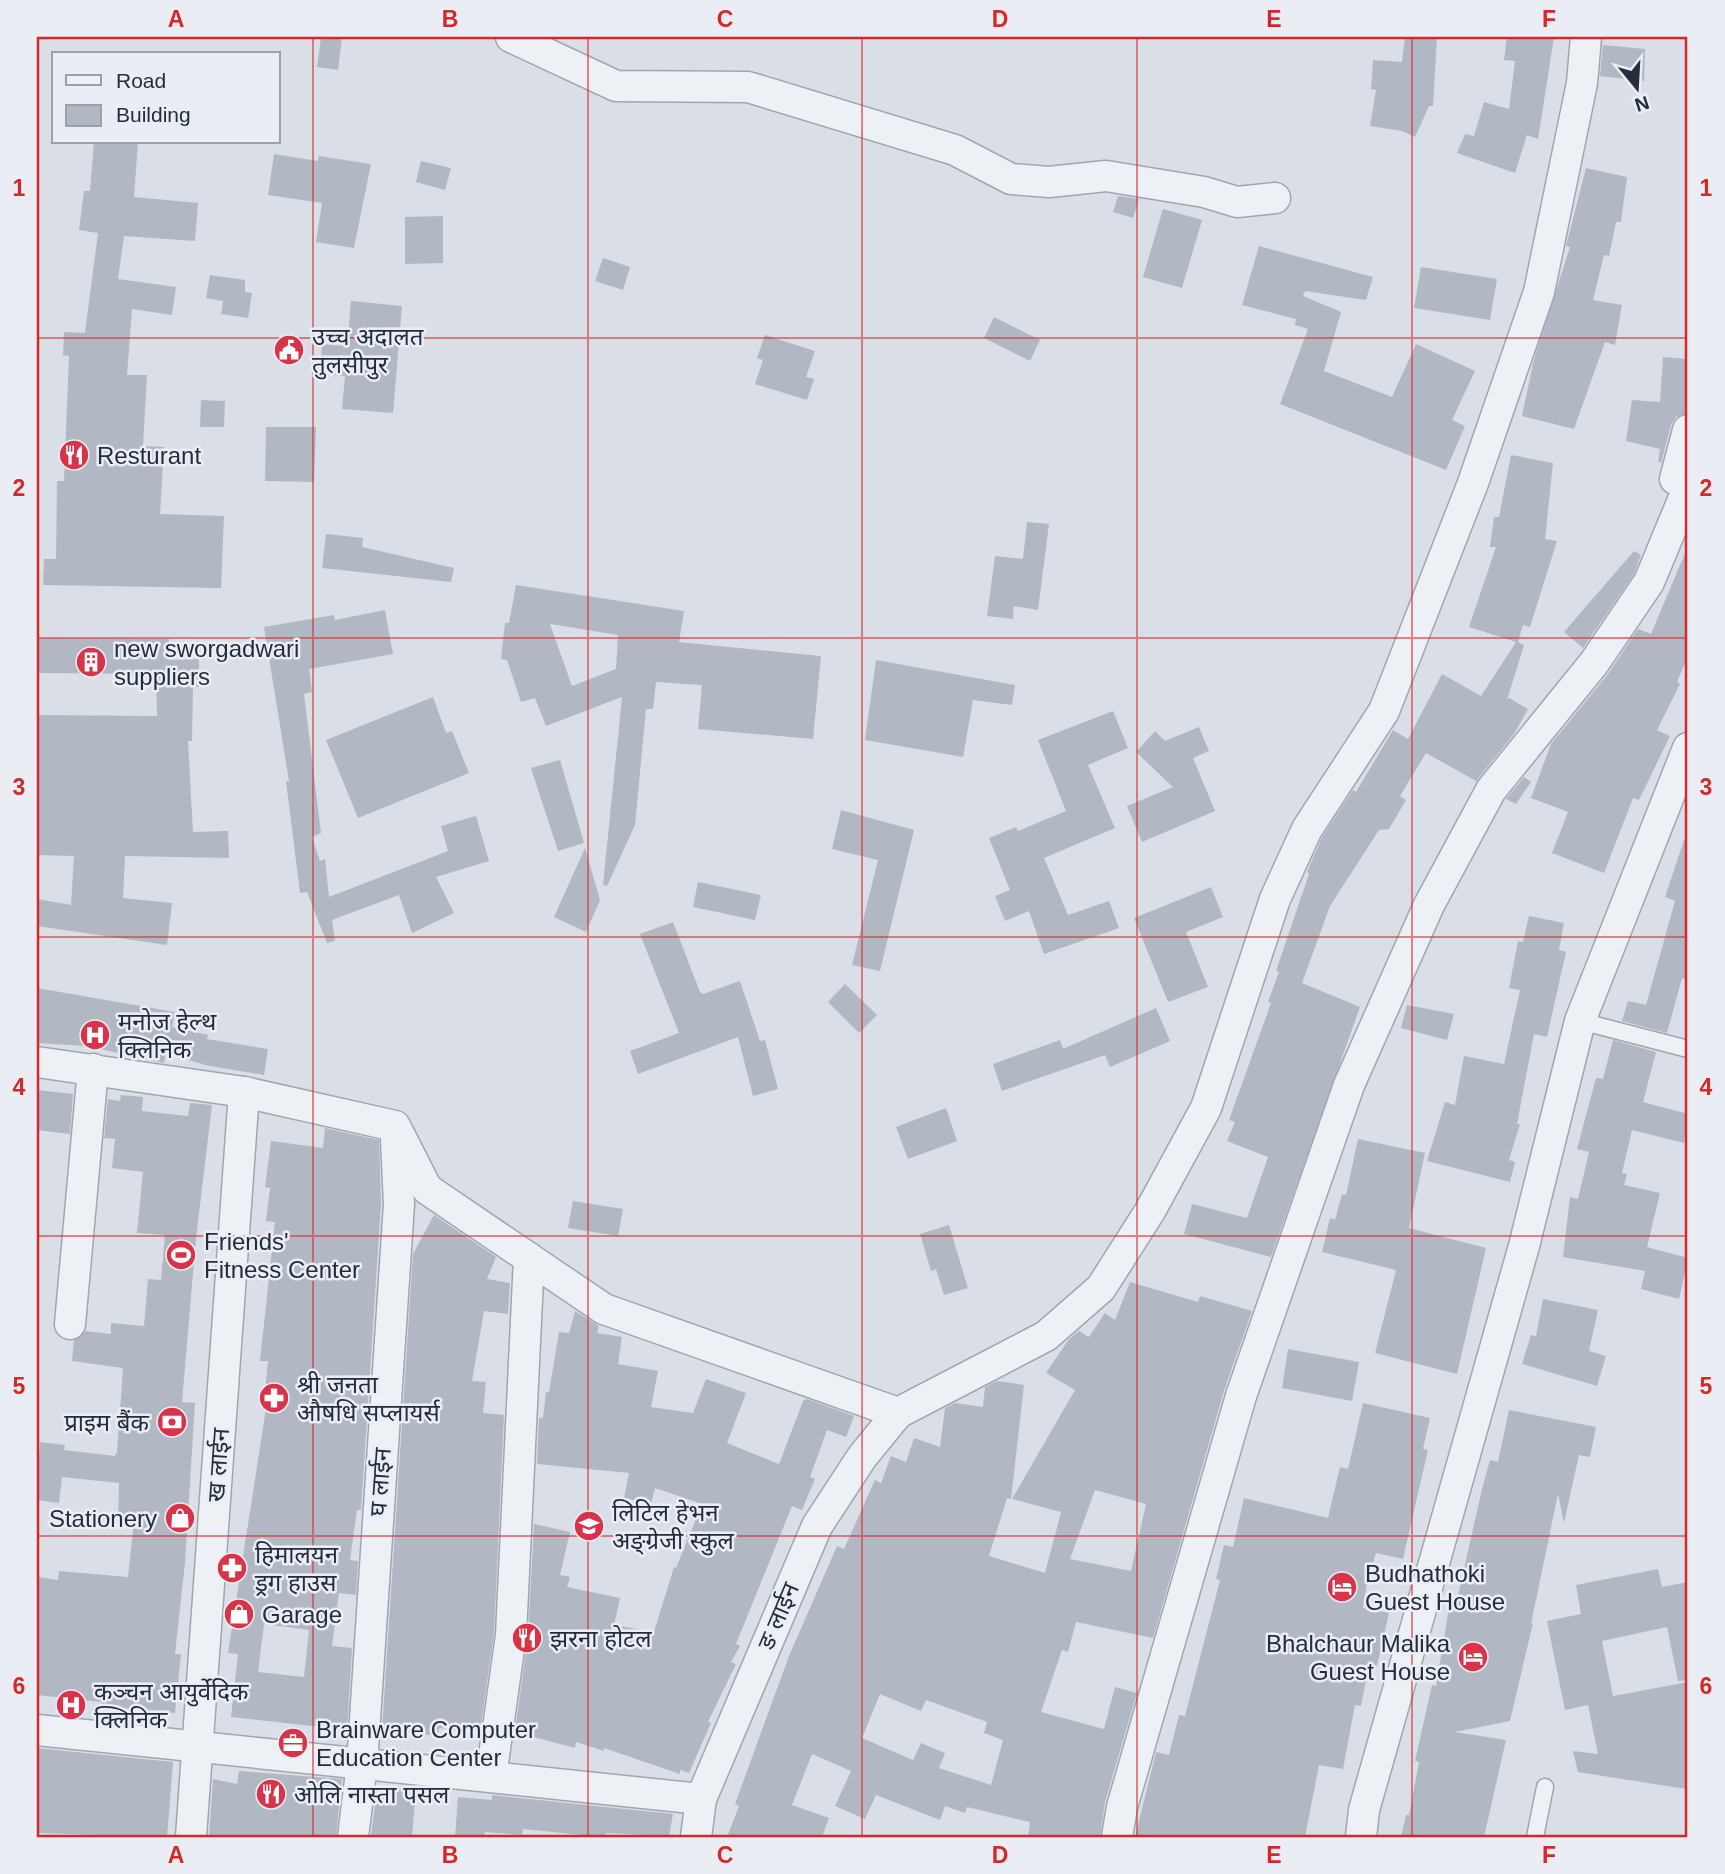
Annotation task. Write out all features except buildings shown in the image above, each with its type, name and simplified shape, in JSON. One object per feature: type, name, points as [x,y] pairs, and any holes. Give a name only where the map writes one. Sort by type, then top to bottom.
[{"type":"street","points":[[511,37],[616,86],[748,87],[955,150],[1011,179],[1049,182],[1106,176],[1204,192],[1237,202],[1275,198]]},
{"type":"street","points":[[37,1062],[244,1092],[395,1126],[426,1189],[604,1309],[898,1413],[1046,1336],[1101,1288],[1150,1211],[1206,1108],[1275,899],[1307,829],[1384,711],[1477,471],[1539,292],[1582,83],[1586,37]]},
{"type":"street","points":[[1117,1837],[1126,1794],[1241,1396],[1349,1085],[1429,905],[1492,790],[1594,663],[1649,582],[1688,486],[1675,479],[1688,430]]},
{"type":"street","points":[[1361,1837],[1364,1810],[1520,1260],[1580,1021],[1688,748]]},
{"type":"street","points":[[70,1325],[93,1069]]},
{"type":"street","name":"ख लाईन","points":[[191,1837],[244,1092]]},
{"type":"street","name":"घ लाईन","points":[[353,1837],[362,1764],[400,1204],[395,1126]]},
{"type":"street","points":[[491,1777],[511,1635],[528,1258]]},
{"type":"street","name":"ङ लाईन","points":[[695,1837],[701,1799],[817,1526],[862,1457],[898,1413]]},
{"type":"street","points":[[37,1730],[701,1799]]},
{"type":"lane","points":[[1580,1021],[1688,1049]]},
{"type":"lane","points":[[1535,1837],[1545,1787]]},
{"type":"place","name":"उच्च अदालत तुलसीपुर","points":[[289,350]]},
{"type":"place","name":"Resturant","points":[[74,455]]},
{"type":"place","name":"new sworgadwari suppliers","points":[[91,662]]},
{"type":"place","name":"मनोज हेल्थ क्लिनिक","points":[[95,1035]]},
{"type":"place","name":"Friends' Fitness Center","points":[[181,1255]]},
{"type":"place","name":"श्री जनता औषधि सप्लायर्स","points":[[274,1398]]},
{"type":"place","name":"प्राइम बैंक","points":[[172,1422]]},
{"type":"place","name":"Stationery","points":[[180,1518]]},
{"type":"place","name":"लिटिल हेभन अङ्‍ग्रेजी स्कुल","points":[[589,1526]]},
{"type":"place","name":"हिमालयन ड्रग हाउस","points":[[232,1568]]},
{"type":"place","name":"Budhathoki Guest House","points":[[1342,1587]]},
{"type":"place","name":"Garage","points":[[239,1614]]},
{"type":"place","name":"झरना होटल","points":[[527,1638]]},
{"type":"place","name":"Bhalchaur Malika Guest House","points":[[1473,1657]]},
{"type":"place","name":"कञ्चन आयुर्वेदिक क्लिनिक","points":[[71,1705]]},
{"type":"place","name":"Brainware Computer Education Center","points":[[293,1743]]},
{"type":"place","name":"ओलि नास्ता पसल","points":[[271,1794]]}]
